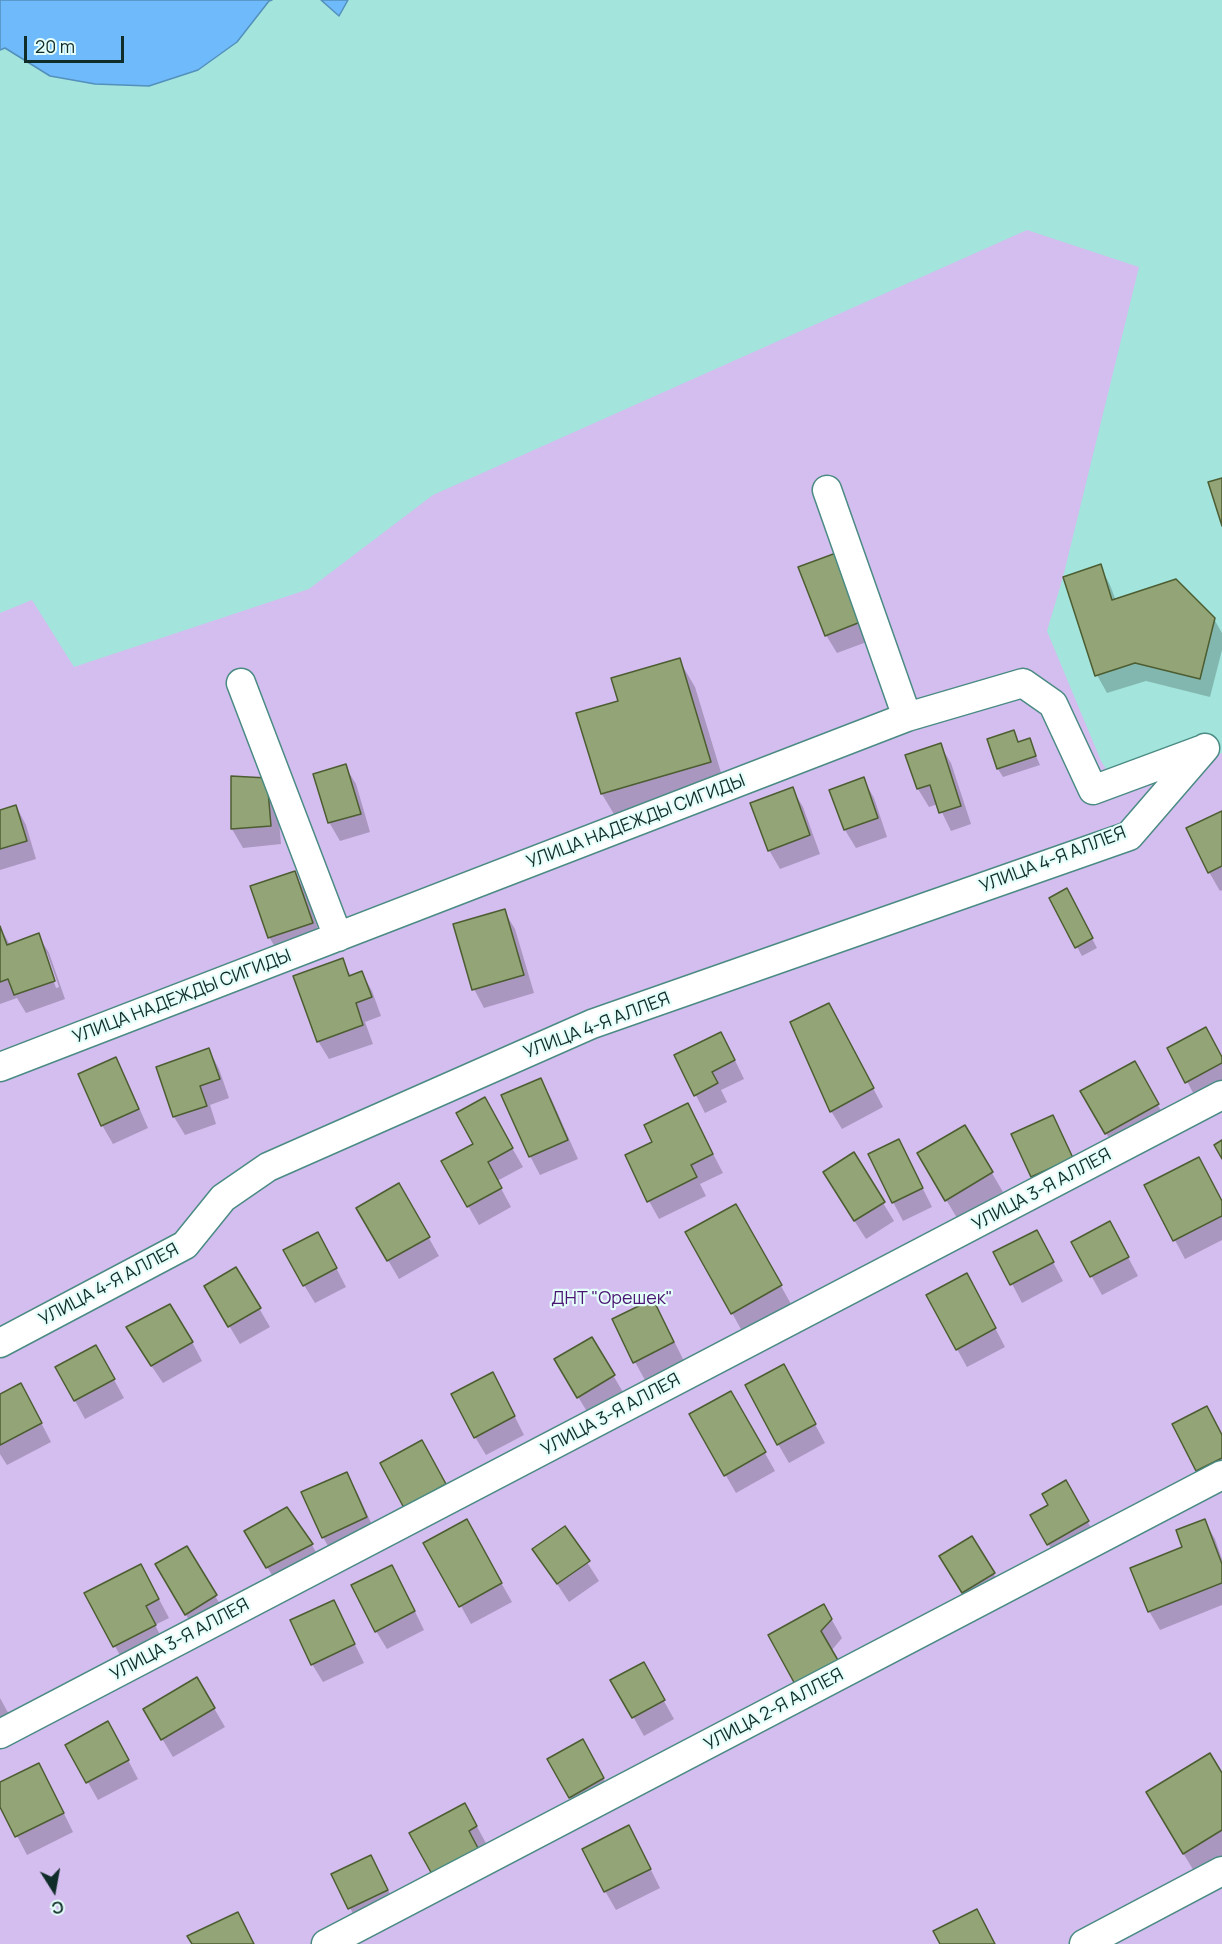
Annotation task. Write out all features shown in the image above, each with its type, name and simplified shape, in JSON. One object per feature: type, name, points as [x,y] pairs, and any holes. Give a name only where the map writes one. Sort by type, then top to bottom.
[{"type":"street","points":[[827,490],[907,717]]},
{"type":"street","points":[[241,683],[338,937]]},
{"type":"street","name":"УЛИЦА НАДЕЖДЫ СИГИДЫ","points":[[0,1067],[907,717],[1023,683],[1053,704],[1093,790],[1214,744]]},
{"type":"street","name":"УЛИЦА 4-Я АЛЛЕЯ","points":[[0,1343],[185,1245],[224,1198],[268,1167],[592,1024],[1128,836],[1214,744]]},
{"type":"street","name":"УЛИЦА 3-Я АЛЛЕЯ","points":[[0,1734],[1222,1095]]},
{"type":"street","name":"УЛИЦА 2-Я АЛЛЕЯ","points":[[326,1944],[1222,1475]]},
{"type":"street","points":[[1084,1944],[1222,1871]]},
{"type":"green space","name":"ДНТ \"Орешек\"","points":[[1027,230],[1139,267],[1063,577],[1047,631],[1101,761],[1121,793],[1222,753],[1222,1944],[0,1944],[0,613],[32,600],[74,667],[309,589],[433,495]]},
{"type":"water","points":[[0,0],[272,0],[237,42],[198,70],[149,86],[95,84],[50,76],[5,48],[0,50]]},
{"type":"water","points":[[321,0],[348,0],[339,16]]},
{"type":"building","points":[[1222,478],[1222,526],[1208,482]]},
{"type":"building","points":[[836,553],[863,621],[825,636],[798,567]]},
{"type":"building","points":[[1101,564],[1112,600],[1176,579],[1215,618],[1200,679],[1135,663],[1095,676],[1063,577]]},
{"type":"building","points":[[680,658],[711,762],[601,794],[576,713],[618,701],[611,678]]},
{"type":"building","points":[[1014,730],[1018,742],[1030,738],[1036,756],[997,769],[987,739]]},
{"type":"building","points":[[941,743],[961,806],[939,813],[930,785],[917,789],[905,755]]},
{"type":"building","points":[[346,764],[361,814],[328,823],[313,774]]},
{"type":"building","points":[[231,776],[267,778],[271,826],[231,829]]},
{"type":"building","points":[[864,777],[878,818],[844,830],[829,790]]},
{"type":"building","points":[[793,787],[810,835],[768,851],[750,803]]},
{"type":"building","points":[[16,805],[27,841],[0,849],[0,810]]},
{"type":"building","points":[[1222,811],[1222,866],[1208,873],[1186,828]]},
{"type":"building","points":[[295,871],[313,923],[268,938],[250,886]]},
{"type":"building","points":[[1067,888],[1093,938],[1075,948],[1049,898]]},
{"type":"building","points":[[505,909],[524,975],[472,990],[453,924]]},
{"type":"building","points":[[0,926],[7,945],[39,933],[55,981],[14,995],[8,979],[0,982]]},
{"type":"building","points":[[343,958],[349,976],[362,971],[372,997],[356,1003],[363,1025],[317,1042],[293,976]]},
{"type":"building","points":[[829,1003],[874,1088],[830,1112],[790,1022]]},
{"type":"building","points":[[1206,1027],[1222,1057],[1222,1063],[1185,1083],[1167,1048]]},
{"type":"building","points":[[721,1032],[735,1060],[712,1072],[718,1083],[694,1096],[674,1055]]},
{"type":"building","points":[[209,1048],[220,1079],[200,1086],[207,1106],[173,1117],[156,1067]]},
{"type":"building","points":[[116,1057],[139,1109],[101,1126],[78,1074]]},
{"type":"building","points":[[1135,1061],[1159,1104],[1105,1134],[1080,1091]]},
{"type":"building","points":[[541,1078],[568,1140],[529,1157],[501,1095]]},
{"type":"building","points":[[485,1097],[513,1148],[488,1162],[502,1188],[467,1207],[441,1161],[473,1144],[456,1113]]},
{"type":"building","points":[[688,1103],[713,1154],[691,1165],[697,1177],[647,1202],[625,1155],[652,1142],[644,1125]]},
{"type":"building","points":[[1053,1115],[1073,1158],[1031,1177],[1011,1134]]},
{"type":"building","points":[[965,1125],[993,1172],[945,1201],[917,1153]]},
{"type":"building","points":[[899,1139],[923,1188],[892,1203],[868,1154]]},
{"type":"building","points":[[1222,1140],[1222,1159],[1214,1145]]},
{"type":"building","points":[[854,1152],[885,1202],[854,1221],[823,1172]]},
{"type":"building","points":[[1199,1157],[1222,1201],[1222,1216],[1173,1241],[1144,1185]]},
{"type":"building","points":[[399,1183],[430,1237],[387,1261],[356,1208]]},
{"type":"building","points":[[736,1204],[782,1285],[731,1314],[685,1232]]},
{"type":"building","points":[[1110,1221],[1129,1257],[1090,1277],[1071,1242]]},
{"type":"building","points":[[1037,1230],[1054,1262],[1010,1285],[993,1252]]},
{"type":"building","points":[[318,1232],[337,1268],[303,1286],[283,1250]]},
{"type":"building","points":[[236,1267],[261,1308],[228,1327],[204,1286]]},
{"type":"building","points":[[967,1273],[996,1328],[956,1350],[926,1295]]},
{"type":"building","points":[[653,1299],[674,1342],[633,1363],[612,1319]]},
{"type":"building","points":[[170,1304],[193,1342],[151,1366],[126,1327]]},
{"type":"building","points":[[592,1337],[615,1375],[577,1398],[554,1359]]},
{"type":"building","points":[[96,1345],[115,1379],[74,1401],[55,1367]]},
{"type":"building","points":[[784,1364],[816,1424],[777,1445],[745,1385]]},
{"type":"building","points":[[493,1372],[515,1416],[474,1438],[451,1394]]},
{"type":"building","points":[[21,1383],[42,1423],[0,1445],[0,1394]]},
{"type":"building","points":[[731,1391],[766,1452],[724,1476],[689,1414]]},
{"type":"building","points":[[1207,1406],[1222,1435],[1222,1458],[1196,1471],[1172,1424]]},
{"type":"building","points":[[422,1440],[446,1484],[404,1508],[380,1463]]},
{"type":"building","points":[[347,1472],[367,1517],[322,1538],[301,1492]]},
{"type":"building","points":[[1066,1480],[1089,1521],[1047,1545],[1030,1515],[1048,1505],[1042,1494]]},
{"type":"building","points":[[287,1507],[313,1544],[266,1568],[244,1531]]},
{"type":"building","points":[[467,1519],[502,1583],[459,1607],[423,1543]]},
{"type":"building","points":[[1205,1519],[1222,1564],[1222,1583],[1148,1612],[1130,1568],[1182,1547],[1176,1530]]},
{"type":"building","points":[[565,1526],[590,1561],[557,1584],[532,1549]]},
{"type":"building","points":[[972,1536],[995,1573],[962,1593],[939,1556]]},
{"type":"building","points":[[187,1546],[217,1595],[185,1615],[155,1564]]},
{"type":"building","points":[[141,1564],[159,1599],[146,1606],[156,1625],[113,1647],[84,1593]]},
{"type":"building","points":[[392,1565],[415,1611],[375,1632],[351,1585]]},
{"type":"building","points":[[334,1600],[355,1644],[311,1665],[290,1620]]},
{"type":"building","points":[[824,1604],[832,1619],[821,1631],[839,1662],[796,1686],[768,1635]]},
{"type":"building","points":[[644,1662],[665,1700],[632,1718],[610,1680]]},
{"type":"building","points":[[197,1677],[215,1708],[161,1740],[143,1709]]},
{"type":"building","points":[[108,1721],[129,1760],[86,1783],[65,1745]]},
{"type":"building","points":[[583,1739],[604,1778],[569,1798],[547,1759]]},
{"type":"building","points":[[1210,1753],[1222,1773],[1222,1830],[1183,1854],[1146,1792]]},
{"type":"building","points":[[39,1763],[64,1813],[15,1837],[0,1807],[0,1782]]},
{"type":"building","points":[[465,1803],[477,1826],[469,1831],[479,1850],[433,1876],[409,1833]]},
{"type":"building","points":[[629,1825],[651,1869],[604,1892],[582,1849]]},
{"type":"building","points":[[371,1855],[388,1890],[348,1909],[331,1874]]},
{"type":"building","points":[[977,1909],[995,1944],[940,1944],[933,1931]]},
{"type":"building","points":[[238,1912],[254,1944],[192,1944],[187,1936]]}]
